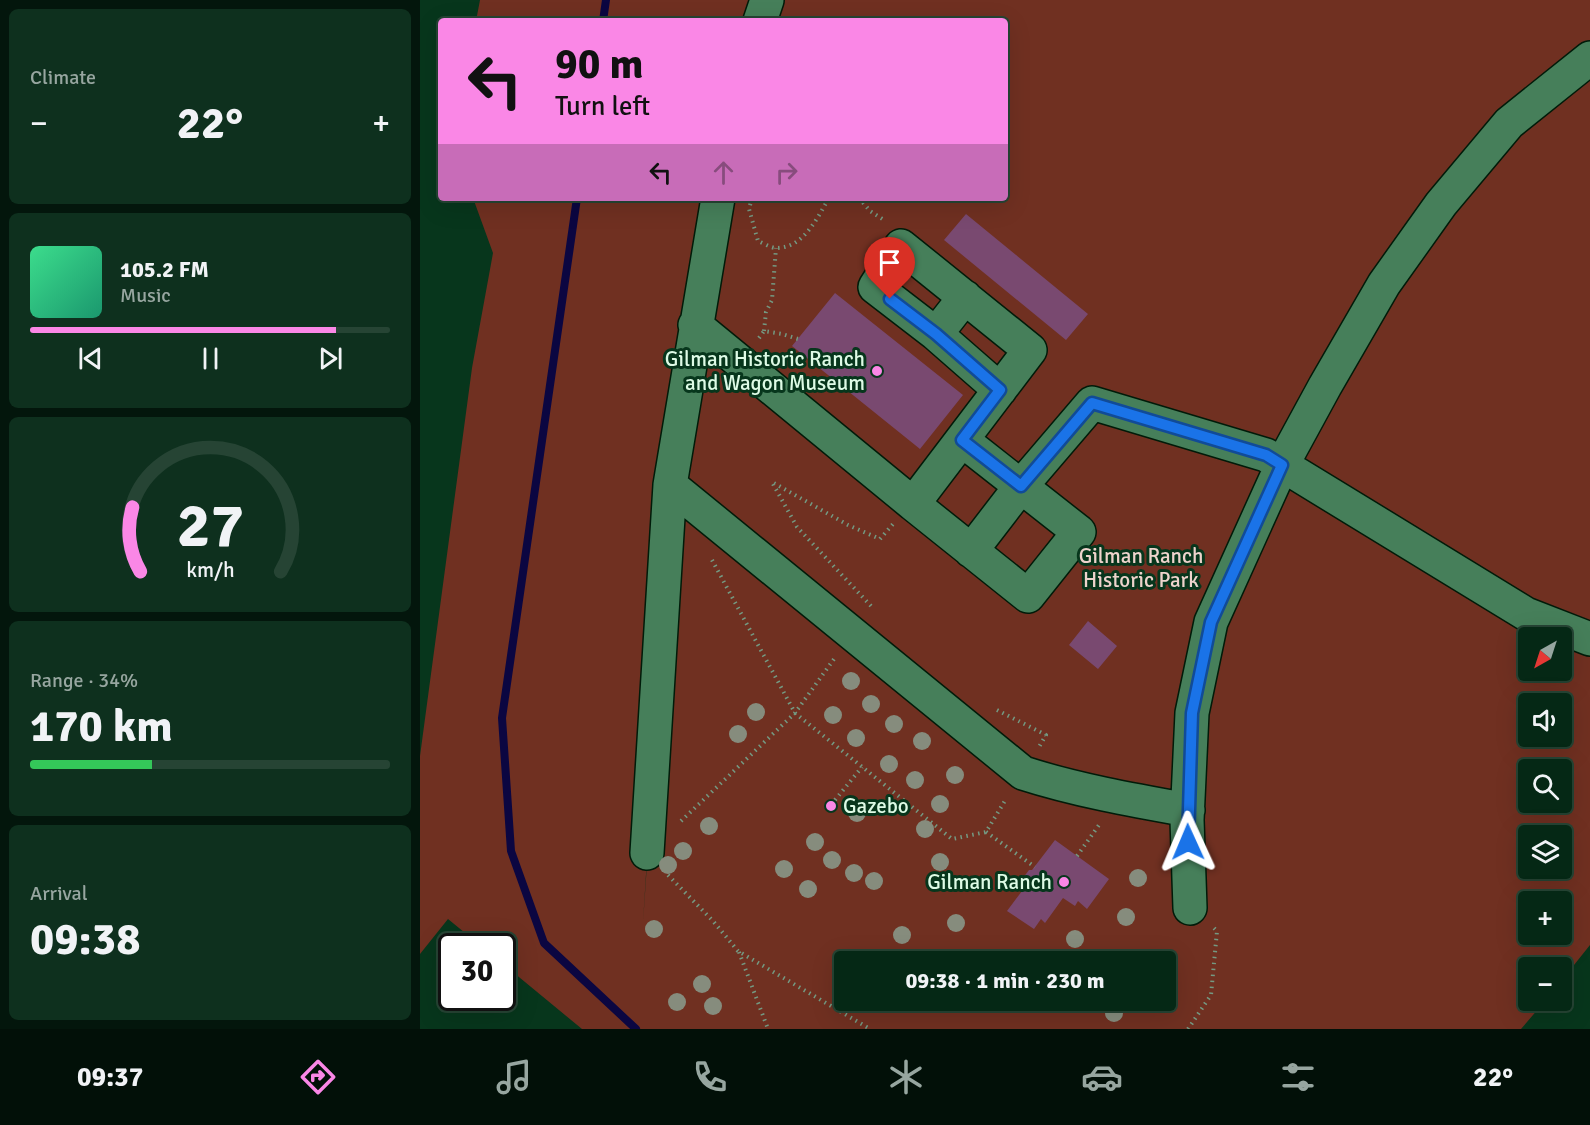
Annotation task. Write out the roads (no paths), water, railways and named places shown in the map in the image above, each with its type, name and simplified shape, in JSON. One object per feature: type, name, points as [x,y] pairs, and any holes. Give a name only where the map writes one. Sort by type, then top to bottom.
[{"type":"street","points":[[761,18],[767,0]]},
{"type":"street","points":[[1190,908],[1188,810],[1192,713],[1211,622],[1282,465],[1384,284],[1441,204],[1509,123],[1590,58]]},
{"type":"street","points":[[647,853],[670,485],[717,201]]},
{"type":"street","points":[[905,511],[962,440],[1000,390],[1030,350],[901,246],[875,287],[936,334],[1000,390]]},
{"type":"street","points":[[936,334],[964,297]]},
{"type":"street","points":[[695,326],[905,511],[971,551],[1028,596],[1079,532],[962,440]]},
{"type":"street","points":[[971,551],[1021,486],[1092,403],[1266,455],[1526,614],[1590,639]]},
{"type":"street","points":[[670,485],[1023,773],[1050,782],[1188,810]]},
{"type":"waterway","points":[[603,18],[606,0]]},
{"type":"waterway","points":[[577,201],[502,718],[511,851],[544,943],[636,1029]]},
{"type":"place","name":"Gilman Historic Ranch and Wagon Museum","points":[[877,371]]},
{"type":"place","name":"Gazebo","points":[[831,806]]},
{"type":"place","name":"Gilman Ranch","points":[[1064,882]]},
{"type":"park label","name":"Gilman Ranch Historic Park","points":[[1141,568]]}]
